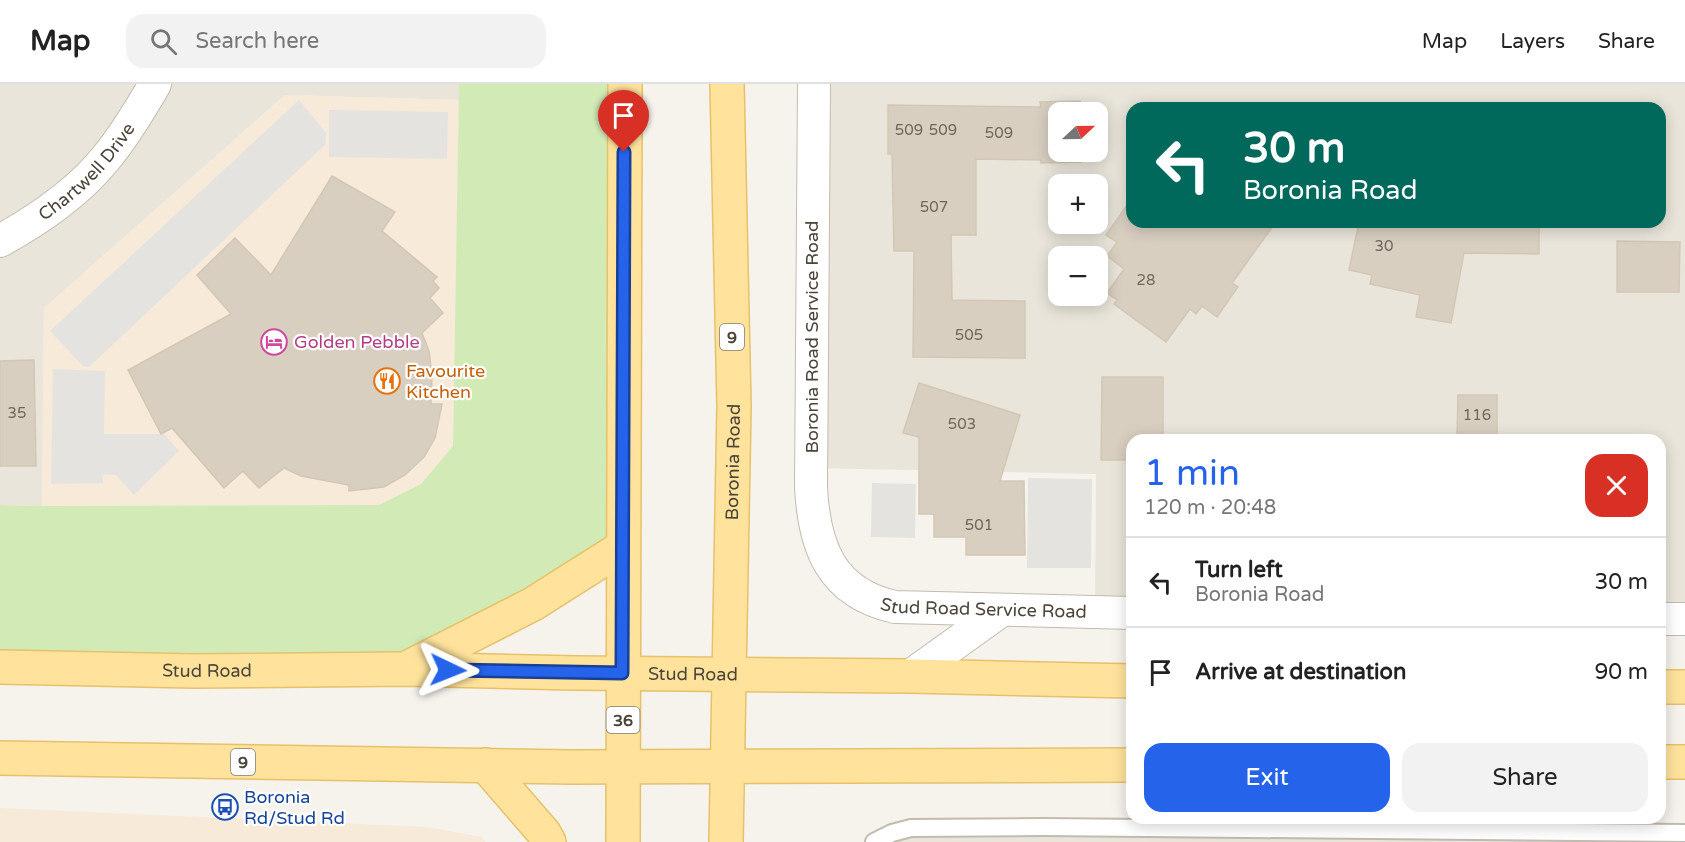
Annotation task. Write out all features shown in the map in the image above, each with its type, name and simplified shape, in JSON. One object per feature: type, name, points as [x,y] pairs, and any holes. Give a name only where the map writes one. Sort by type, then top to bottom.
[{"type":"main road","points":[[622,673],[625,84]]},
{"type":"main road","name":"Boronia Road","points":[[726,842],[734,406],[727,84]]},
{"type":"main road","points":[[405,669],[533,604],[623,547]]},
{"type":"main road","name":"Stud Road","points":[[0,667],[194,671],[405,669],[1126,681]]},
{"type":"main road","name":"36","points":[[622,673],[623,842]]},
{"type":"main road","points":[[1666,687],[1685,687]]},
{"type":"main road","name":"9","points":[[0,758],[729,767]]},
{"type":"main road","points":[[1666,762],[1685,762]]},
{"type":"main road","points":[[485,765],[544,833],[549,842]]},
{"type":"main road","points":[[729,767],[1126,765]]},
{"type":"street","name":"Chartwell Drive","points":[[0,241],[29,224],[72,193],[105,159],[136,117],[155,84]]},
{"type":"street","name":"Boronia Road Service Road","points":[[814,84],[811,487],[813,516],[819,540],[830,566],[843,581]]},
{"type":"street","name":"Stud Road Service Road","points":[[843,581],[862,595],[895,607],[1126,614]]},
{"type":"street","points":[[910,676],[1002,610]]},
{"type":"street","points":[[1666,619],[1685,619]]},
{"type":"lane","points":[[874,842],[892,833],[911,828],[1043,827],[1685,833]]},
{"type":"shaded area","points":[[0,84],[459,84],[459,100],[285,95],[44,308],[42,506],[0,505]]},
{"type":"shaded area","points":[[814,84],[1685,84],[1685,619],[1666,619],[1666,434],[1126,434],[1126,613],[1095,613],[1096,474],[811,468]]},
{"type":"shaded area","points":[[285,95],[459,100],[453,446],[421,484],[379,505],[42,506],[44,308]]},
{"type":"shaded area","points":[[299,100],[326,133],[326,144],[89,367],[83,366],[50,331]]},
{"type":"shaded area","points":[[329,110],[448,112],[447,159],[329,157]]},
{"type":"shaded area","points":[[53,369],[105,371],[104,434],[164,434],[179,451],[134,495],[116,475],[103,474],[103,483],[51,484]]},
{"type":"shaded area","points":[[1028,478],[1092,479],[1091,568],[1027,568]]},
{"type":"shaded area","points":[[872,483],[916,484],[915,538],[871,537]]},
{"type":"shaded area","points":[[0,808],[427,827],[481,837],[486,842],[0,842]]},
{"type":"shaded area","points":[[892,833],[1685,833],[1685,842],[874,842]]},
{"type":"green space","points":[[459,84],[625,84],[623,547],[405,669],[0,667],[0,505],[379,505],[421,484],[453,446]]},
{"type":"building","points":[[1080,101],[1048,102],[1048,162],[1081,162],[1041,163],[1041,160],[976,159],[976,235],[951,235],[952,300],[1025,301],[1025,358],[913,357],[914,251],[894,251],[892,154],[888,154],[888,105],[1041,107],[1040,102]]},
{"type":"building","points":[[332,176],[395,212],[382,231],[437,277],[433,281],[439,288],[430,298],[443,313],[422,333],[429,351],[432,376],[431,404],[442,404],[435,438],[424,457],[405,475],[384,487],[349,491],[349,485],[301,476],[284,468],[259,488],[243,471],[224,488],[172,428],[161,434],[128,370],[231,314],[197,275],[235,238],[271,275]]},
{"type":"building","points":[[1126,206],[1126,228],[1272,228],[1232,283],[1238,287],[1217,317],[1202,306],[1196,314],[1190,309],[1166,342],[1114,304],[1117,300],[1108,294],[1124,269],[1108,257],[1117,242],[1106,235]]},
{"type":"building","points":[[1358,228],[1539,228],[1539,254],[1464,253],[1451,323],[1416,317],[1420,295],[1370,284],[1372,275],[1349,270]]},
{"type":"building","points":[[1617,241],[1680,242],[1679,292],[1617,292]]},
{"type":"building","points":[[34,360],[36,466],[0,466],[0,361]]},
{"type":"building","points":[[1102,377],[1163,377],[1163,434],[1126,434],[1126,460],[1101,460]]},
{"type":"building","points":[[919,383],[1020,415],[1000,481],[1024,481],[1025,555],[966,555],[966,537],[934,537],[934,514],[919,514],[919,437],[903,433]]},
{"type":"building","points":[[1458,395],[1497,395],[1497,434],[1457,434]]},
{"type":"place","name":"Golden Pebble","points":[[274,342]]},
{"type":"place","name":"Favourite Kitchen","points":[[387,381]]},
{"type":"place","name":"Boronia Rd/Stud Rd","points":[[225,807]]},
{"type":"route","points":[[448,670],[575,674],[622,673],[624,152]]}]
